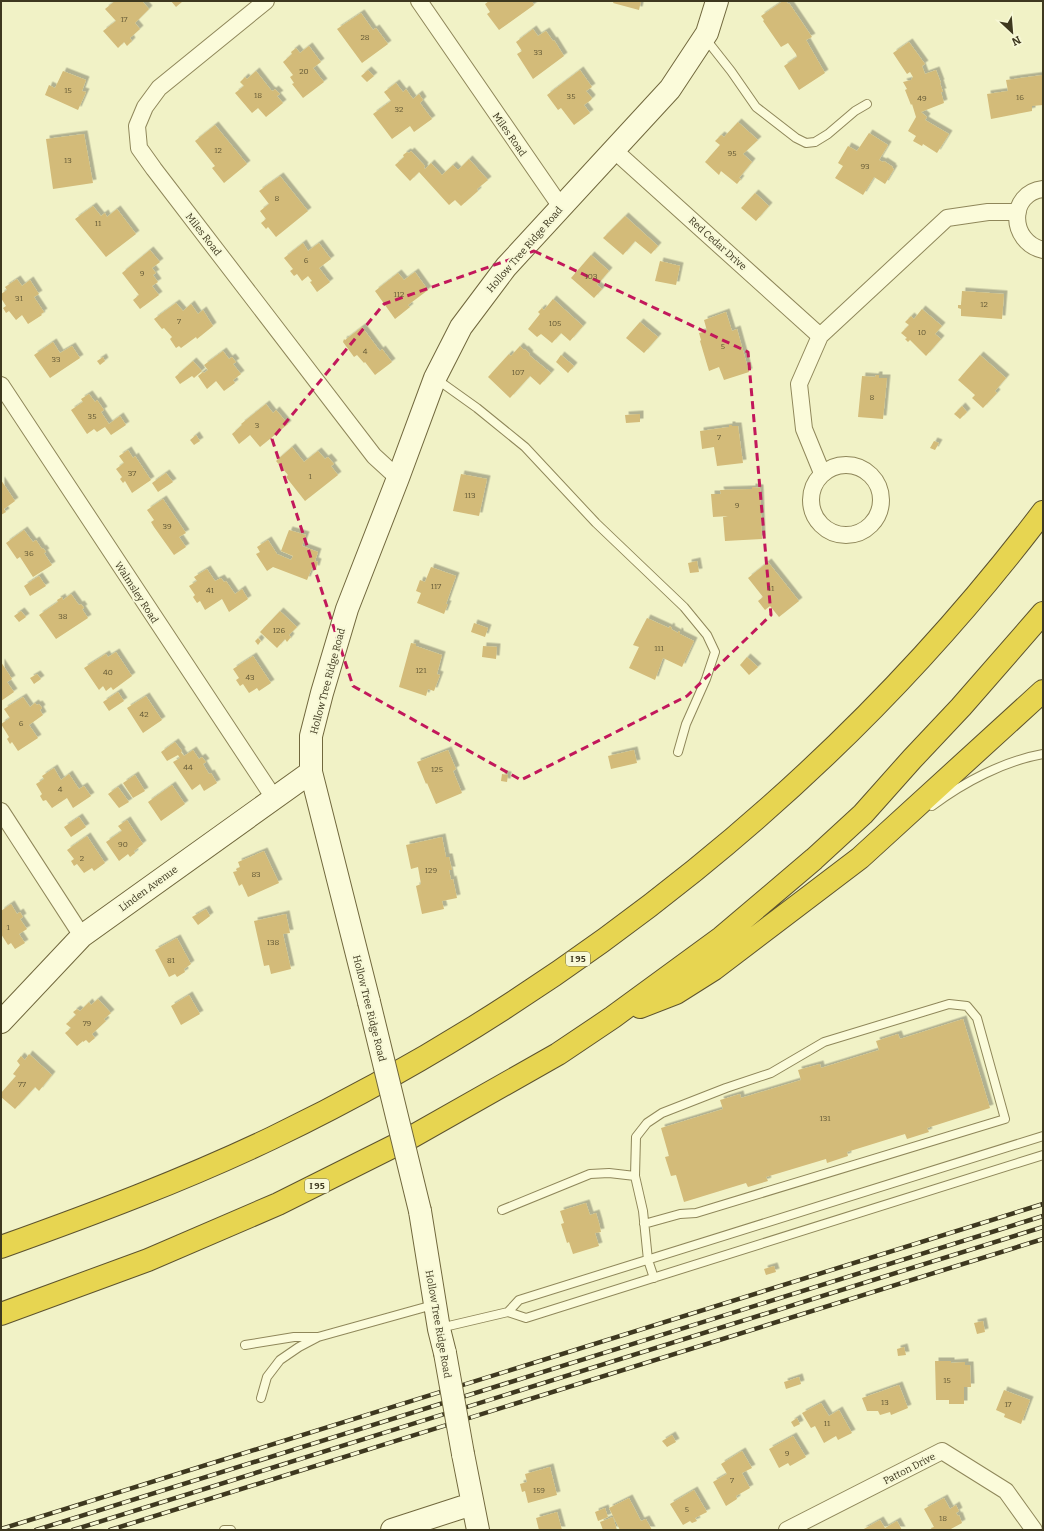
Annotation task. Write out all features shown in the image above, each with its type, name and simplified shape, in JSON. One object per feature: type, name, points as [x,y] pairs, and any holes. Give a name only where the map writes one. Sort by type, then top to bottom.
[{"type":"highway","name":"I 95","points":[[1,1248],[143,1194],[272,1138],[334,1106],[456,1038],[516,1001],[574,961],[638,915],[742,832],[844,737],[894,687],[941,636],[987,583],[1043,512]]},
{"type":"highway","name":"I 95","points":[[1,1314],[148,1260],[278,1204],[408,1139],[558,1054],[613,1018],[721,938],[814,860],[863,814],[982,684],[1043,613]]},
{"type":"highway","points":[[613,1018],[676,992],[714,969],[860,858],[1043,690]]},
{"type":"main road","name":"Hollow Tree Ridge Road","points":[[478,1530],[445,1353],[439,1329],[420,1211],[311,772],[311,736],[347,609],[435,378],[461,327],[506,268],[561,207],[615,151],[670,89],[707,34],[717,1]]},
{"type":"main road","name":"Linden Avenue","points":[[1,1022],[82,936],[311,772]]},
{"type":"main road","points":[[392,1530],[472,1504]]},
{"type":"street","name":"Miles Road","points":[[266,1],[160,88],[145,107],[137,126],[139,148],[374,456],[398,478]]},
{"type":"street","name":"Miles Road","points":[[418,1],[561,207]]},
{"type":"street","name":"Red Cedar Drive","points":[[615,151],[820,336]]},
{"type":"street","points":[[1043,189],[1029,194],[1022,202],[1018,212],[1017,223],[1020,234],[1027,242],[1036,248],[1043,250]]},
{"type":"street","points":[[822,473],[804,429],[799,384],[820,336],[947,218],[988,212],[1018,212]]},
{"type":"street","name":"Walmsley Road","points":[[1,385],[274,798]]},
{"type":"street","points":[[847,464],[865,470],[878,484],[881,497],[880,510],[874,521],[864,530],[852,534],[839,534],[827,529],[817,520],[811,509],[810,496],[814,483],[822,473],[834,466],[847,464]]},
{"type":"street","points":[[1,810],[82,936]]},
{"type":"street","name":"Patton Drive","points":[[787,1530],[942,1451],[1006,1491],[1034,1530]]},
{"type":"lane","points":[[705,37],[756,107],[796,138],[806,143],[815,142],[828,134],[855,111],[867,104]]},
{"type":"lane","points":[[435,378],[477,408],[525,447],[596,523],[684,607],[707,635],[715,652],[706,679],[686,724],[678,752]]},
{"type":"lane","points":[[860,858],[939,801],[990,772],[1020,760],[1043,754]]},
{"type":"lane","points":[[644,1224],[680,1214],[696,1214],[1005,1119],[977,1018],[967,1006],[948,1004],[824,1042],[771,1073],[726,1088],[662,1113],[647,1123],[636,1137],[635,1176],[643,1211],[644,1224],[648,1260],[654,1278]]},
{"type":"lane","points":[[508,1312],[519,1300],[1043,1136]]},
{"type":"lane","points":[[439,1329],[508,1312],[526,1318],[1043,1156]]},
{"type":"lane","points":[[502,1210],[590,1174],[609,1172],[635,1176]]},
{"type":"lane","points":[[261,1398],[267,1377],[280,1360],[318,1338],[435,1304]]},
{"type":"lane","points":[[245,1345],[294,1337],[318,1338]]},
{"type":"lane","points":[[224,1530],[229,1530]]},
{"type":"highlighted area","points":[[534,251],[748,352],[771,615],[687,696],[521,780],[353,686],[272,439],[384,304]]},
{"type":"building","points":[[115,1],[142,1],[149,9],[135,23],[140,29],[130,38],[132,41],[127,46],[124,42],[118,48],[103,31],[116,21],[105,9]]},
{"type":"building","points":[[171,1],[183,1],[176,7]]},
{"type":"building","points":[[489,1],[532,1],[534,5],[499,30],[487,14],[490,12],[485,4]]},
{"type":"building","points":[[614,1],[641,1],[639,10],[613,3]]},
{"type":"building","points":[[783,1],[786,1],[788,4],[789,3],[812,37],[806,40],[825,73],[799,90],[784,66],[797,57],[796,54],[788,43],[781,47],[761,16]]},
{"type":"building","points":[[361,13],[373,30],[376,28],[388,44],[362,63],[337,29]]},
{"type":"building","points":[[533,29],[538,36],[546,31],[553,41],[554,40],[564,56],[533,79],[517,54],[522,51],[516,42]]},
{"type":"building","points":[[909,42],[925,64],[922,66],[925,74],[936,70],[941,83],[943,92],[941,92],[944,103],[921,112],[927,117],[925,120],[949,134],[937,153],[923,144],[922,146],[913,141],[916,136],[908,131],[916,117],[912,104],[911,105],[905,90],[907,89],[903,82],[911,80],[913,77],[910,72],[907,74],[893,53]]},
{"type":"building","points":[[309,46],[321,62],[313,68],[324,82],[303,98],[292,84],[294,83],[290,77],[293,75],[283,62],[296,48],[300,53]]},
{"type":"building","points":[[368,70],[374,76],[367,82],[361,76]]},
{"type":"building","points":[[580,70],[592,87],[586,91],[592,98],[584,105],[590,113],[574,125],[561,108],[558,110],[547,95]]},
{"type":"building","points":[[63,71],[86,80],[82,91],[86,92],[78,110],[45,95],[49,85],[55,88]]},
{"type":"building","points":[[256,71],[271,90],[273,91],[275,89],[280,94],[277,96],[283,103],[266,117],[258,108],[252,113],[235,93],[244,86],[240,82],[245,77],[247,79]]},
{"type":"building","points":[[1043,75],[1043,105],[1032,106],[1032,111],[991,119],[987,94],[1008,91],[1006,80]]},
{"type":"building","points":[[396,83],[403,92],[406,89],[413,99],[419,94],[423,100],[420,103],[432,119],[414,132],[410,126],[392,139],[373,114],[391,101],[384,92]]},
{"type":"building","points":[[738,122],[758,140],[743,154],[752,162],[739,178],[741,179],[737,184],[721,171],[719,175],[705,162],[720,145],[715,141],[721,135],[724,137]]},
{"type":"building","points":[[215,125],[247,164],[224,183],[212,168],[215,166],[195,141]]},
{"type":"building","points":[[869,133],[888,145],[879,160],[884,161],[894,169],[885,184],[874,177],[863,195],[835,178],[843,166],[838,163],[848,146],[857,151]]},
{"type":"building","points":[[84,134],[93,183],[53,189],[46,139]]},
{"type":"building","points":[[411,151],[425,166],[425,169],[431,163],[442,175],[453,165],[458,170],[469,159],[488,180],[461,206],[455,200],[449,205],[419,172],[410,181],[395,165],[404,157],[403,155]]},
{"type":"building","points":[[280,176],[308,211],[276,237],[268,227],[266,229],[261,223],[266,219],[260,211],[269,204],[259,191]]},
{"type":"building","points":[[755,193],[769,206],[756,221],[741,208]]},
{"type":"building","points":[[93,206],[101,216],[105,213],[107,217],[117,209],[136,234],[106,257],[75,219]]},
{"type":"building","points":[[625,216],[658,246],[651,254],[635,241],[623,255],[603,238]]},
{"type":"building","points":[[303,243],[308,251],[319,243],[331,259],[319,268],[330,282],[317,292],[308,276],[302,281],[297,274],[294,276],[290,271],[293,269],[284,258]]},
{"type":"building","points":[[150,250],[160,262],[152,268],[156,273],[153,275],[158,282],[152,286],[159,295],[140,309],[133,300],[139,295],[122,273]]},
{"type":"building","points":[[591,255],[609,271],[597,285],[602,289],[594,298],[571,278]]},
{"type":"building","points":[[660,261],[680,266],[676,285],[655,281]]},
{"type":"building","points":[[415,272],[428,290],[408,305],[410,307],[395,319],[375,291],[398,273],[404,280]]},
{"type":"building","points":[[17,279],[22,286],[30,280],[39,294],[34,297],[44,312],[28,324],[22,315],[16,320],[9,311],[6,313],[3,308],[6,306],[1,298],[1,294],[7,290],[5,287]]},
{"type":"building","points":[[962,291],[1004,294],[1002,319],[961,316],[961,309],[958,308],[958,305],[961,305]]},
{"type":"building","points":[[553,299],[583,326],[570,341],[561,333],[552,343],[541,334],[537,337],[528,329],[540,314],[538,312],[542,308],[544,310]]},
{"type":"building","points":[[176,303],[183,311],[191,304],[198,314],[203,310],[213,326],[197,339],[196,337],[181,348],[179,346],[176,348],[170,339],[172,337],[164,328],[162,329],[154,319]]},
{"type":"building","points":[[922,309],[942,326],[935,334],[941,339],[926,356],[910,340],[908,342],[905,339],[907,338],[901,333],[909,325],[905,322],[911,316],[914,319]]},
{"type":"building","points":[[726,312],[732,331],[737,329],[749,372],[724,380],[719,367],[709,371],[699,333],[707,331],[704,320]]},
{"type":"building","points":[[640,322],[658,337],[644,353],[626,338]]},
{"type":"building","points":[[362,327],[380,351],[382,349],[392,362],[375,375],[365,362],[364,363],[357,355],[354,357],[343,342],[344,339],[345,340]]},
{"type":"building","points":[[53,342],[60,353],[72,346],[80,358],[50,378],[34,355]]},
{"type":"building","points":[[520,346],[551,373],[540,385],[530,376],[510,398],[488,377],[509,354],[511,356]]},
{"type":"building","points":[[223,351],[229,359],[232,357],[236,362],[233,364],[241,374],[233,380],[235,383],[224,391],[216,381],[207,389],[198,376],[208,370],[204,365]]},
{"type":"building","points":[[561,355],[574,366],[568,373],[556,362]]},
{"type":"building","points":[[980,355],[1006,378],[995,391],[997,393],[983,408],[972,398],[975,395],[958,380]]},
{"type":"building","points":[[103,357],[105,361],[100,365],[97,361]]},
{"type":"building","points":[[193,361],[202,371],[194,378],[192,376],[180,384],[175,377]]},
{"type":"building","points":[[876,375],[879,375],[879,378],[887,378],[883,419],[858,417],[862,376],[875,377]]},
{"type":"building","points":[[89,394],[95,402],[97,400],[104,410],[101,412],[109,424],[120,416],[126,425],[111,435],[105,427],[97,432],[94,429],[87,434],[71,410],[83,402],[81,399]]},
{"type":"building","points":[[266,404],[273,413],[276,410],[288,424],[260,447],[250,435],[239,444],[232,434],[242,425],[241,424]]},
{"type":"building","points":[[962,406],[967,412],[960,419],[954,414]]},
{"type":"building","points":[[640,414],[640,422],[626,423],[625,415]]},
{"type":"building","points":[[729,425],[738,426],[743,463],[717,466],[714,447],[702,449],[700,431],[729,427]]},
{"type":"building","points":[[196,435],[200,441],[194,445],[190,440]]},
{"type":"building","points":[[934,441],[939,443],[935,450],[930,448]]},
{"type":"building","points":[[292,447],[304,462],[318,451],[325,459],[328,457],[334,464],[331,466],[338,475],[305,501],[286,477],[288,475],[276,461]]},
{"type":"building","points":[[128,450],[133,458],[135,456],[151,480],[132,493],[125,481],[123,483],[120,479],[122,477],[116,469],[124,463],[119,456]]},
{"type":"building","points":[[166,473],[173,482],[158,492],[152,483]]},
{"type":"building","points":[[461,474],[487,479],[479,516],[453,511]]},
{"type":"building","points":[[1,480],[15,501],[4,509],[6,512],[1,515]]},
{"type":"building","points":[[752,487],[760,488],[762,539],[725,541],[723,517],[729,516],[713,517],[711,494],[721,494],[720,490],[752,489]]},
{"type":"building","points":[[163,499],[186,533],[179,537],[186,547],[174,555],[151,522],[154,520],[147,510]]},
{"type":"building","points":[[24,530],[33,542],[36,540],[42,549],[43,548],[46,552],[44,553],[52,565],[33,577],[20,557],[17,559],[6,543]]},
{"type":"building","points":[[289,530],[306,535],[302,546],[318,552],[315,561],[318,562],[316,569],[312,568],[307,580],[273,567],[267,571],[256,554],[260,552],[257,547],[268,540],[277,554],[291,560],[293,556],[281,551]]},
{"type":"building","points":[[697,561],[699,572],[690,573],[688,563]]},
{"type":"building","points":[[768,562],[799,601],[779,617],[770,606],[765,610],[758,601],[763,597],[748,578]]},
{"type":"building","points":[[431,567],[456,576],[444,614],[417,603],[421,593],[416,591],[420,580],[425,582]]},
{"type":"building","points":[[207,569],[215,581],[221,578],[224,582],[226,581],[235,594],[242,589],[248,599],[229,612],[222,599],[205,610],[200,601],[197,603],[193,597],[195,595],[189,586],[197,581],[194,577]]},
{"type":"building","points":[[39,576],[46,586],[30,596],[24,586]]},
{"type":"building","points":[[71,594],[79,605],[81,604],[84,608],[82,609],[88,618],[56,639],[39,615],[58,602],[57,600],[62,597],[63,600]]},
{"type":"building","points":[[21,611],[26,617],[19,622],[14,616]]},
{"type":"building","points":[[280,611],[297,627],[289,635],[291,637],[287,642],[285,639],[277,648],[260,632]]},
{"type":"building","points":[[647,618],[669,628],[670,626],[672,628],[671,629],[678,633],[678,631],[680,632],[680,634],[694,641],[682,667],[663,658],[655,680],[629,668],[639,647],[633,645]]},
{"type":"building","points":[[474,623],[488,628],[485,637],[471,632]]},
{"type":"building","points":[[258,638],[261,641],[258,645],[255,641]]},
{"type":"building","points":[[411,643],[442,655],[437,674],[440,675],[434,691],[428,689],[426,696],[399,687]]},
{"type":"building","points":[[483,646],[497,647],[496,659],[482,657]]},
{"type":"building","points":[[116,652],[132,676],[113,690],[111,687],[106,691],[103,686],[99,690],[84,668],[106,654],[108,657]]},
{"type":"building","points":[[253,656],[271,683],[259,691],[257,688],[249,693],[243,684],[240,686],[236,680],[239,678],[233,669]]},
{"type":"building","points":[[747,657],[758,667],[749,675],[740,665]]},
{"type":"building","points":[[1,662],[12,679],[7,682],[14,692],[1,701]]},
{"type":"building","points":[[37,674],[41,679],[34,684],[30,678]]},
{"type":"building","points":[[118,692],[124,701],[109,711],[103,702]]},
{"type":"building","points":[[146,696],[162,720],[143,733],[127,708]]},
{"type":"building","points":[[23,697],[30,707],[35,703],[37,705],[39,704],[42,708],[40,710],[43,715],[29,725],[38,738],[18,751],[12,742],[10,744],[7,739],[9,737],[1,724],[10,718],[4,709]]},
{"type":"building","points":[[175,742],[184,756],[193,750],[199,759],[202,757],[206,762],[203,764],[217,783],[204,791],[200,784],[192,790],[173,762],[180,758],[178,755],[167,761],[161,752]]},
{"type":"building","points":[[448,750],[456,769],[453,771],[462,793],[436,804],[417,762]]},
{"type":"building","points":[[634,750],[637,763],[611,769],[608,756]]},
{"type":"building","points":[[54,768],[61,780],[69,774],[79,789],[84,786],[91,796],[73,808],[67,798],[52,808],[46,800],[43,801],[40,796],[42,794],[36,784],[44,779],[42,776]]},
{"type":"building","points":[[502,774],[508,775],[507,782],[501,781]]},
{"type":"building","points":[[135,775],[145,791],[133,798],[123,783]]},
{"type":"building","points":[[172,785],[185,804],[161,821],[148,802]]},
{"type":"building","points":[[118,787],[129,802],[119,808],[108,794]]},
{"type":"building","points":[[79,817],[86,827],[71,837],[64,827]]},
{"type":"building","points":[[127,820],[143,844],[134,851],[135,853],[130,857],[128,854],[119,861],[106,842],[122,831],[118,826]]},
{"type":"building","points":[[87,836],[105,863],[94,871],[92,868],[84,873],[77,864],[74,866],[71,861],[74,859],[67,850]]},
{"type":"building","points":[[442,837],[446,857],[449,857],[452,870],[449,870],[451,880],[453,879],[457,898],[442,901],[444,909],[422,914],[416,886],[421,884],[418,867],[411,869],[406,845]]},
{"type":"building","points":[[264,851],[279,883],[248,897],[242,884],[239,886],[233,872],[237,871],[236,869],[240,867],[238,862]]},
{"type":"building","points":[[11,904],[17,914],[20,912],[23,917],[20,919],[27,929],[19,934],[25,943],[15,949],[11,943],[8,945],[1,934],[1,911]]},
{"type":"building","points":[[206,909],[210,916],[198,925],[192,917]]},
{"type":"building","points":[[286,914],[290,933],[283,934],[291,969],[271,974],[269,965],[264,966],[254,921]]},
{"type":"building","points":[[177,938],[191,964],[184,969],[185,972],[177,977],[175,974],[169,977],[155,950]]},
{"type":"building","points":[[189,995],[200,1014],[181,1025],[171,1006]]},
{"type":"building","points":[[98,999],[111,1013],[104,1019],[106,1021],[92,1034],[95,1038],[89,1043],[86,1040],[83,1041],[77,1046],[65,1033],[71,1028],[66,1024],[76,1015],[73,1012],[77,1009],[80,1011],[89,1002],[91,1005]]},
{"type":"building","points":[[963,1019],[990,1108],[927,1128],[929,1132],[907,1139],[905,1134],[847,1152],[848,1156],[827,1163],[826,1159],[766,1177],[768,1181],[748,1187],[746,1183],[684,1202],[676,1175],[671,1176],[665,1157],[669,1156],[661,1128],[723,1109],[720,1100],[740,1094],[741,1098],[801,1080],[798,1070],[820,1064],[821,1068],[879,1050],[876,1041],[898,1034],[900,1039]]},
{"type":"building","points":[[29,1054],[52,1075],[39,1091],[35,1087],[15,1109],[1,1097],[1,1093],[16,1076],[13,1074],[20,1065],[17,1061],[21,1056],[25,1060]]},
{"type":"building","points":[[586,1203],[590,1215],[596,1213],[601,1232],[595,1233],[599,1246],[573,1254],[569,1242],[567,1243],[561,1224],[564,1223],[560,1211]]},
{"type":"building","points":[[774,1266],[776,1272],[766,1275],[764,1269]]},
{"type":"building","points":[[983,1321],[985,1332],[977,1334],[974,1323]]},
{"type":"building","points":[[904,1347],[906,1355],[898,1356],[897,1349]]},
{"type":"building","points":[[935,1361],[951,1361],[951,1363],[965,1362],[965,1365],[970,1365],[971,1387],[964,1387],[964,1404],[949,1404],[949,1400],[936,1400]]},
{"type":"building","points":[[799,1377],[801,1384],[786,1389],[784,1382]]},
{"type":"building","points":[[899,1385],[908,1408],[891,1415],[890,1412],[880,1415],[878,1411],[867,1411],[862,1398]]},
{"type":"building","points":[[1004,1390],[1030,1400],[1021,1424],[1004,1417],[1005,1414],[996,1410]]},
{"type":"building","points":[[821,1403],[829,1416],[839,1410],[852,1433],[838,1440],[836,1436],[824,1443],[815,1426],[811,1428],[802,1413]]},
{"type":"building","points":[[797,1418],[800,1424],[794,1427],[791,1422]]},
{"type":"building","points":[[672,1435],[676,1442],[667,1447],[662,1441]]},
{"type":"building","points":[[793,1436],[806,1457],[790,1466],[788,1463],[779,1468],[769,1449]]},
{"type":"building","points":[[742,1451],[752,1468],[742,1473],[750,1488],[736,1496],[737,1499],[726,1506],[713,1482],[727,1474],[721,1464]]},
{"type":"building","points":[[550,1467],[557,1495],[528,1503],[525,1491],[522,1492],[520,1484],[527,1482],[525,1474]]},
{"type":"building","points":[[694,1490],[707,1512],[695,1518],[697,1521],[692,1523],[690,1521],[683,1525],[670,1504]]},
{"type":"building","points":[[629,1498],[641,1521],[646,1519],[652,1530],[620,1530],[609,1508]]},
{"type":"building","points":[[944,1498],[950,1509],[956,1505],[959,1511],[956,1513],[958,1516],[959,1515],[962,1523],[949,1530],[932,1530],[931,1528],[934,1527],[924,1509]]},
{"type":"building","points":[[605,1508],[608,1517],[598,1521],[595,1512]]},
{"type":"building","points":[[557,1512],[562,1530],[539,1530],[536,1518]]},
{"type":"building","points":[[613,1517],[617,1530],[603,1530],[600,1522]]},
{"type":"building","points":[[880,1520],[885,1528],[897,1521],[902,1530],[862,1530]]},
{"type":"railway","points":[[1,1529],[1043,1204]]},
{"type":"railway","points":[[36,1530],[1043,1216]]},
{"type":"railway","points":[[73,1530],[1043,1227]]},
{"type":"railway","points":[[110,1530],[1043,1239]]}]
